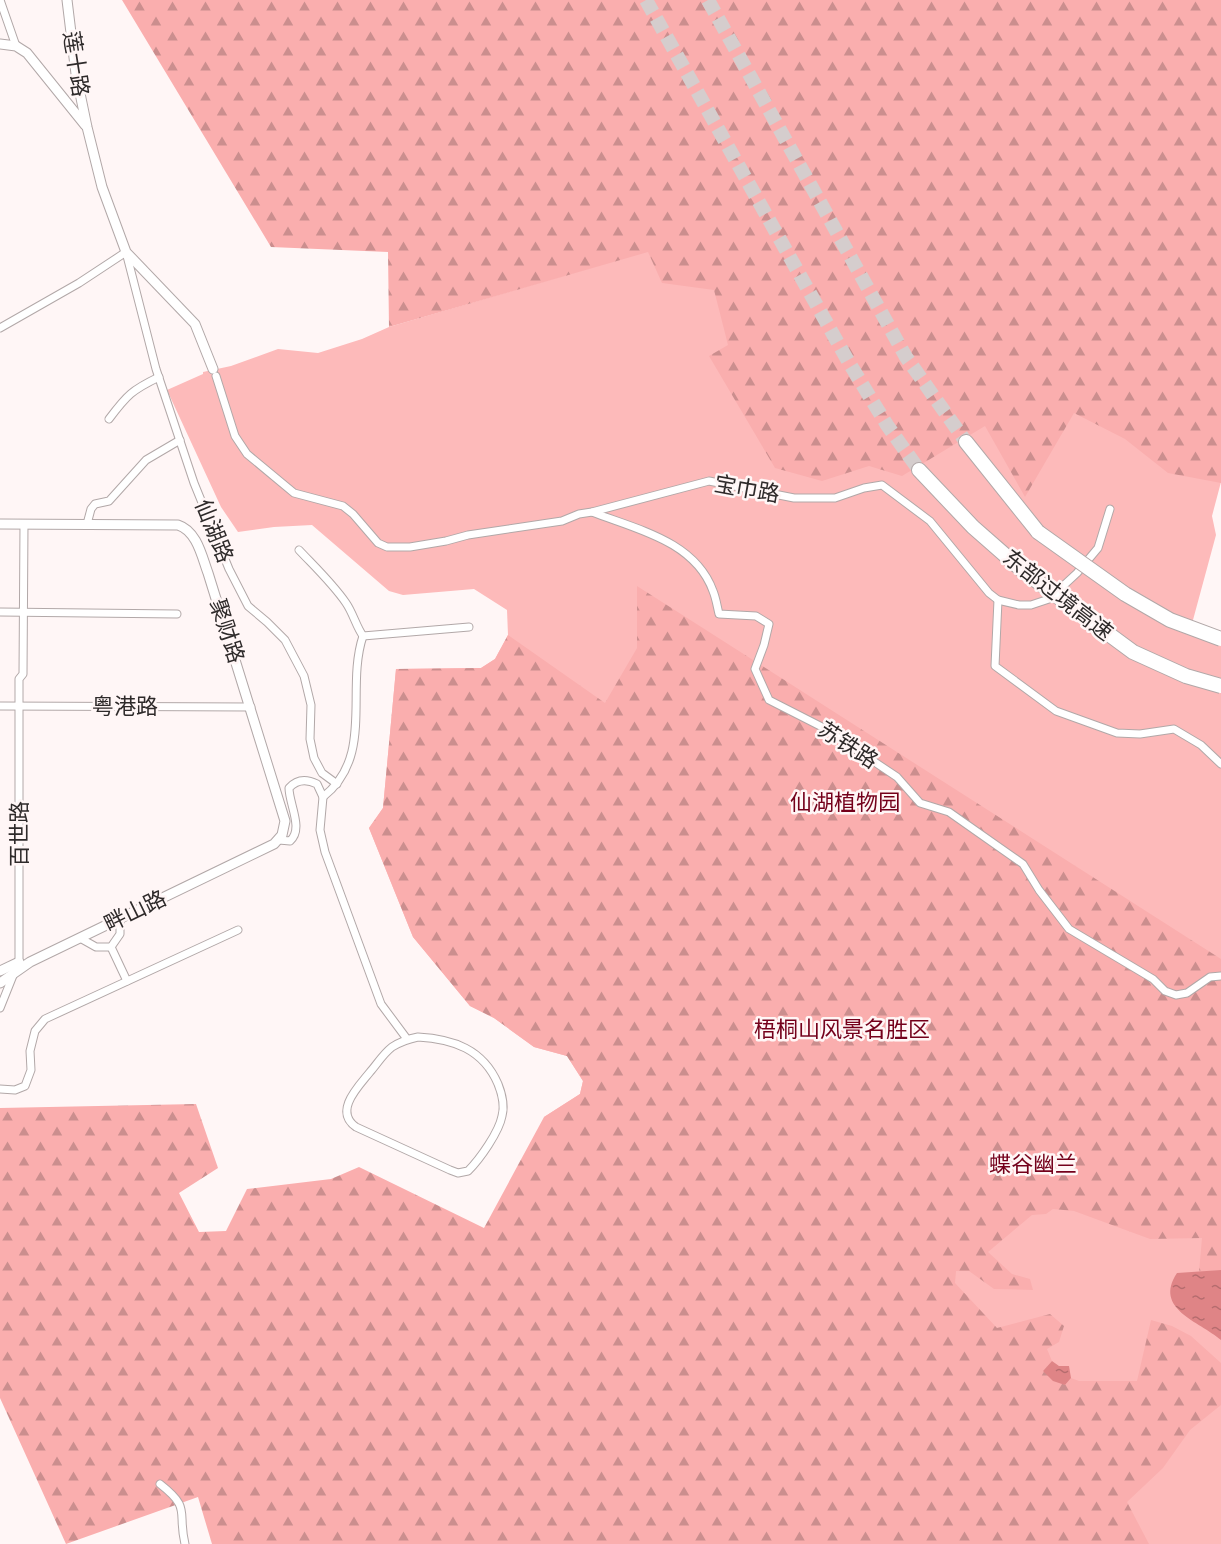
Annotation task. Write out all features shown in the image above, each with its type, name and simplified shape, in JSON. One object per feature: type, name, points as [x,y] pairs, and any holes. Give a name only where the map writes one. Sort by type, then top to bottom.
[{"type":"highway","name":"东部过境高速","points":[[966,442],[1038,532],[1125,594],[1170,620],[1221,639]]},
{"type":"highway","name":"东部过境高速","points":[[919,470],[973,526],[1022,570],[1133,652],[1186,676],[1221,686]]},
{"type":"street","points":[[0,0],[16,46],[0,44]]},
{"type":"street","name":"莲十路","points":[[67,0],[76,74],[87,127]]},
{"type":"street","name":"仙湖路","points":[[16,46],[36,62],[87,127],[102,187],[126,252],[159,377],[194,483],[229,569],[248,606],[285,640],[304,676],[311,705],[310,739],[314,758],[322,773],[337,784]]},
{"type":"street","points":[[0,328],[79,283],[126,252]]},
{"type":"street","name":"仙湖路","points":[[126,252],[195,324],[215,373]]},
{"type":"street","name":"宝巾路","points":[[215,373],[235,436],[247,454],[294,493],[343,506],[378,543],[387,547],[410,547],[446,542],[468,535],[562,521],[579,514],[708,481],[794,498],[835,498],[864,488],[882,485],[930,521],[988,593],[999,600]]},
{"type":"street","points":[[109,419],[123,400],[136,388],[159,377]]},
{"type":"street","points":[[87,524],[91,509],[95,504],[108,501],[146,460],[180,440]]},
{"type":"street","points":[[1110,509],[1098,548],[1077,573],[1049,599],[1031,605],[1019,605],[999,600],[995,666],[1056,711],[1117,733],[1140,734],[1174,729],[1201,745],[1221,764]]},
{"type":"street","name":"苏铁路","points":[[592,512],[666,540],[694,561],[713,590],[718,614],[756,616],[769,624],[755,669],[770,700],[824,728],[897,777],[920,803],[949,812],[1023,864],[1039,890],[1069,929],[1153,979],[1165,992],[1187,993],[1210,977],[1221,976]]},
{"type":"street","name":"聚财路","points":[[0,524],[178,525],[188,530],[200,550],[208,573],[285,821],[282,834],[276,842]]},
{"type":"street","name":"百世路","points":[[19,962],[19,679],[23,674],[24,524]]},
{"type":"street","points":[[299,550],[348,605],[356,626],[363,636]]},
{"type":"street","points":[[0,612],[177,614]]},
{"type":"street","points":[[363,636],[469,627]]},
{"type":"street","points":[[322,797],[337,784],[348,767],[355,732],[359,649],[363,636]]},
{"type":"street","name":"粤港路","points":[[0,706],[251,707]]},
{"type":"street","points":[[276,842],[290,841],[296,833],[289,788],[299,781],[312,781],[317,784],[322,797],[320,830],[326,852],[381,1004],[407,1039]]},
{"type":"street","name":"畔山路","points":[[0,983],[30,962],[276,842]]},
{"type":"street","points":[[111,947],[120,934],[120,918]]},
{"type":"street","points":[[0,1089],[15,1090],[25,1086],[31,1070],[30,1051],[35,1030],[45,1019],[238,930]]},
{"type":"street","points":[[80,938],[96,947],[111,947]]},
{"type":"street","points":[[111,947],[127,981]]},
{"type":"street","points":[[0,971],[19,962]]},
{"type":"street","points":[[0,1008],[14,974]]},
{"type":"street","points":[[430,1038],[456,1043],[477,1055],[494,1074],[502,1098],[501,1120],[494,1136],[468,1171],[458,1173],[450,1170],[356,1127],[349,1120],[347,1109],[352,1095],[390,1049],[407,1039],[430,1038]]},
{"type":"street","points":[[160,1484],[179,1501],[182,1509],[185,1544]]},
{"type":"green space","points":[[122,0],[1221,0],[1221,483],[1168,473],[1125,439],[1074,413],[1025,497],[985,426],[902,476],[869,466],[822,481],[775,468],[709,356],[728,345],[714,290],[662,283],[648,252],[389,327],[388,252],[271,247]]},
{"type":"green space","name":"仙湖植物园","points":[[648,251],[906,312],[1221,482],[1212,516],[1216,535],[1190,631],[1221,635],[1221,1544],[685,1544],[544,1117],[580,1094],[583,1081],[567,1056],[534,1047],[494,1018],[470,1006],[413,937],[369,828],[383,808],[396,669],[481,668],[495,659],[508,635],[507,610],[474,589],[403,595],[389,591],[312,525],[238,532],[221,507],[167,390],[203,372],[231,366],[278,349],[318,353],[362,339],[389,327]]},
{"type":"green space","name":"梧桐山风景名胜区","points":[[637,586],[1221,959],[1221,1270],[1199,1272],[1202,1238],[1150,1239],[1074,1211],[1053,1209],[1046,1214],[1032,1215],[988,1252],[1012,1274],[1030,1279],[1033,1290],[994,1289],[969,1271],[956,1271],[955,1283],[997,1328],[1050,1314],[1064,1326],[1059,1342],[1047,1349],[1052,1361],[1043,1371],[1065,1385],[1071,1378],[1079,1381],[1137,1381],[1151,1320],[1172,1326],[1191,1336],[1221,1363],[1221,1405],[1190,1430],[1163,1468],[1127,1502],[1149,1544],[212,1544],[198,1497],[66,1544],[0,1398],[0,1108],[196,1104],[218,1168],[179,1193],[199,1232],[226,1231],[247,1189],[331,1179],[359,1167],[484,1228],[544,1117],[580,1094],[583,1081],[567,1056],[534,1047],[494,1018],[470,1006],[413,937],[369,828],[383,808],[396,669],[481,668],[495,659],[508,635],[605,703],[637,648]]},
{"type":"water","points":[[1221,1270],[1221,1340],[1182,1313],[1171,1296],[1171,1285],[1177,1273]]},
{"type":"water","points":[[1052,1361],[1059,1366],[1069,1366],[1071,1378],[1065,1385],[1053,1381],[1043,1371]]},
{"type":"tunnel","points":[[646,0],[848,361],[887,425],[919,470]]},
{"type":"tunnel","points":[[708,0],[906,357],[966,442]]},
{"type":"park label","name":"蝶谷幽兰","points":[[1033,1164]]}]
